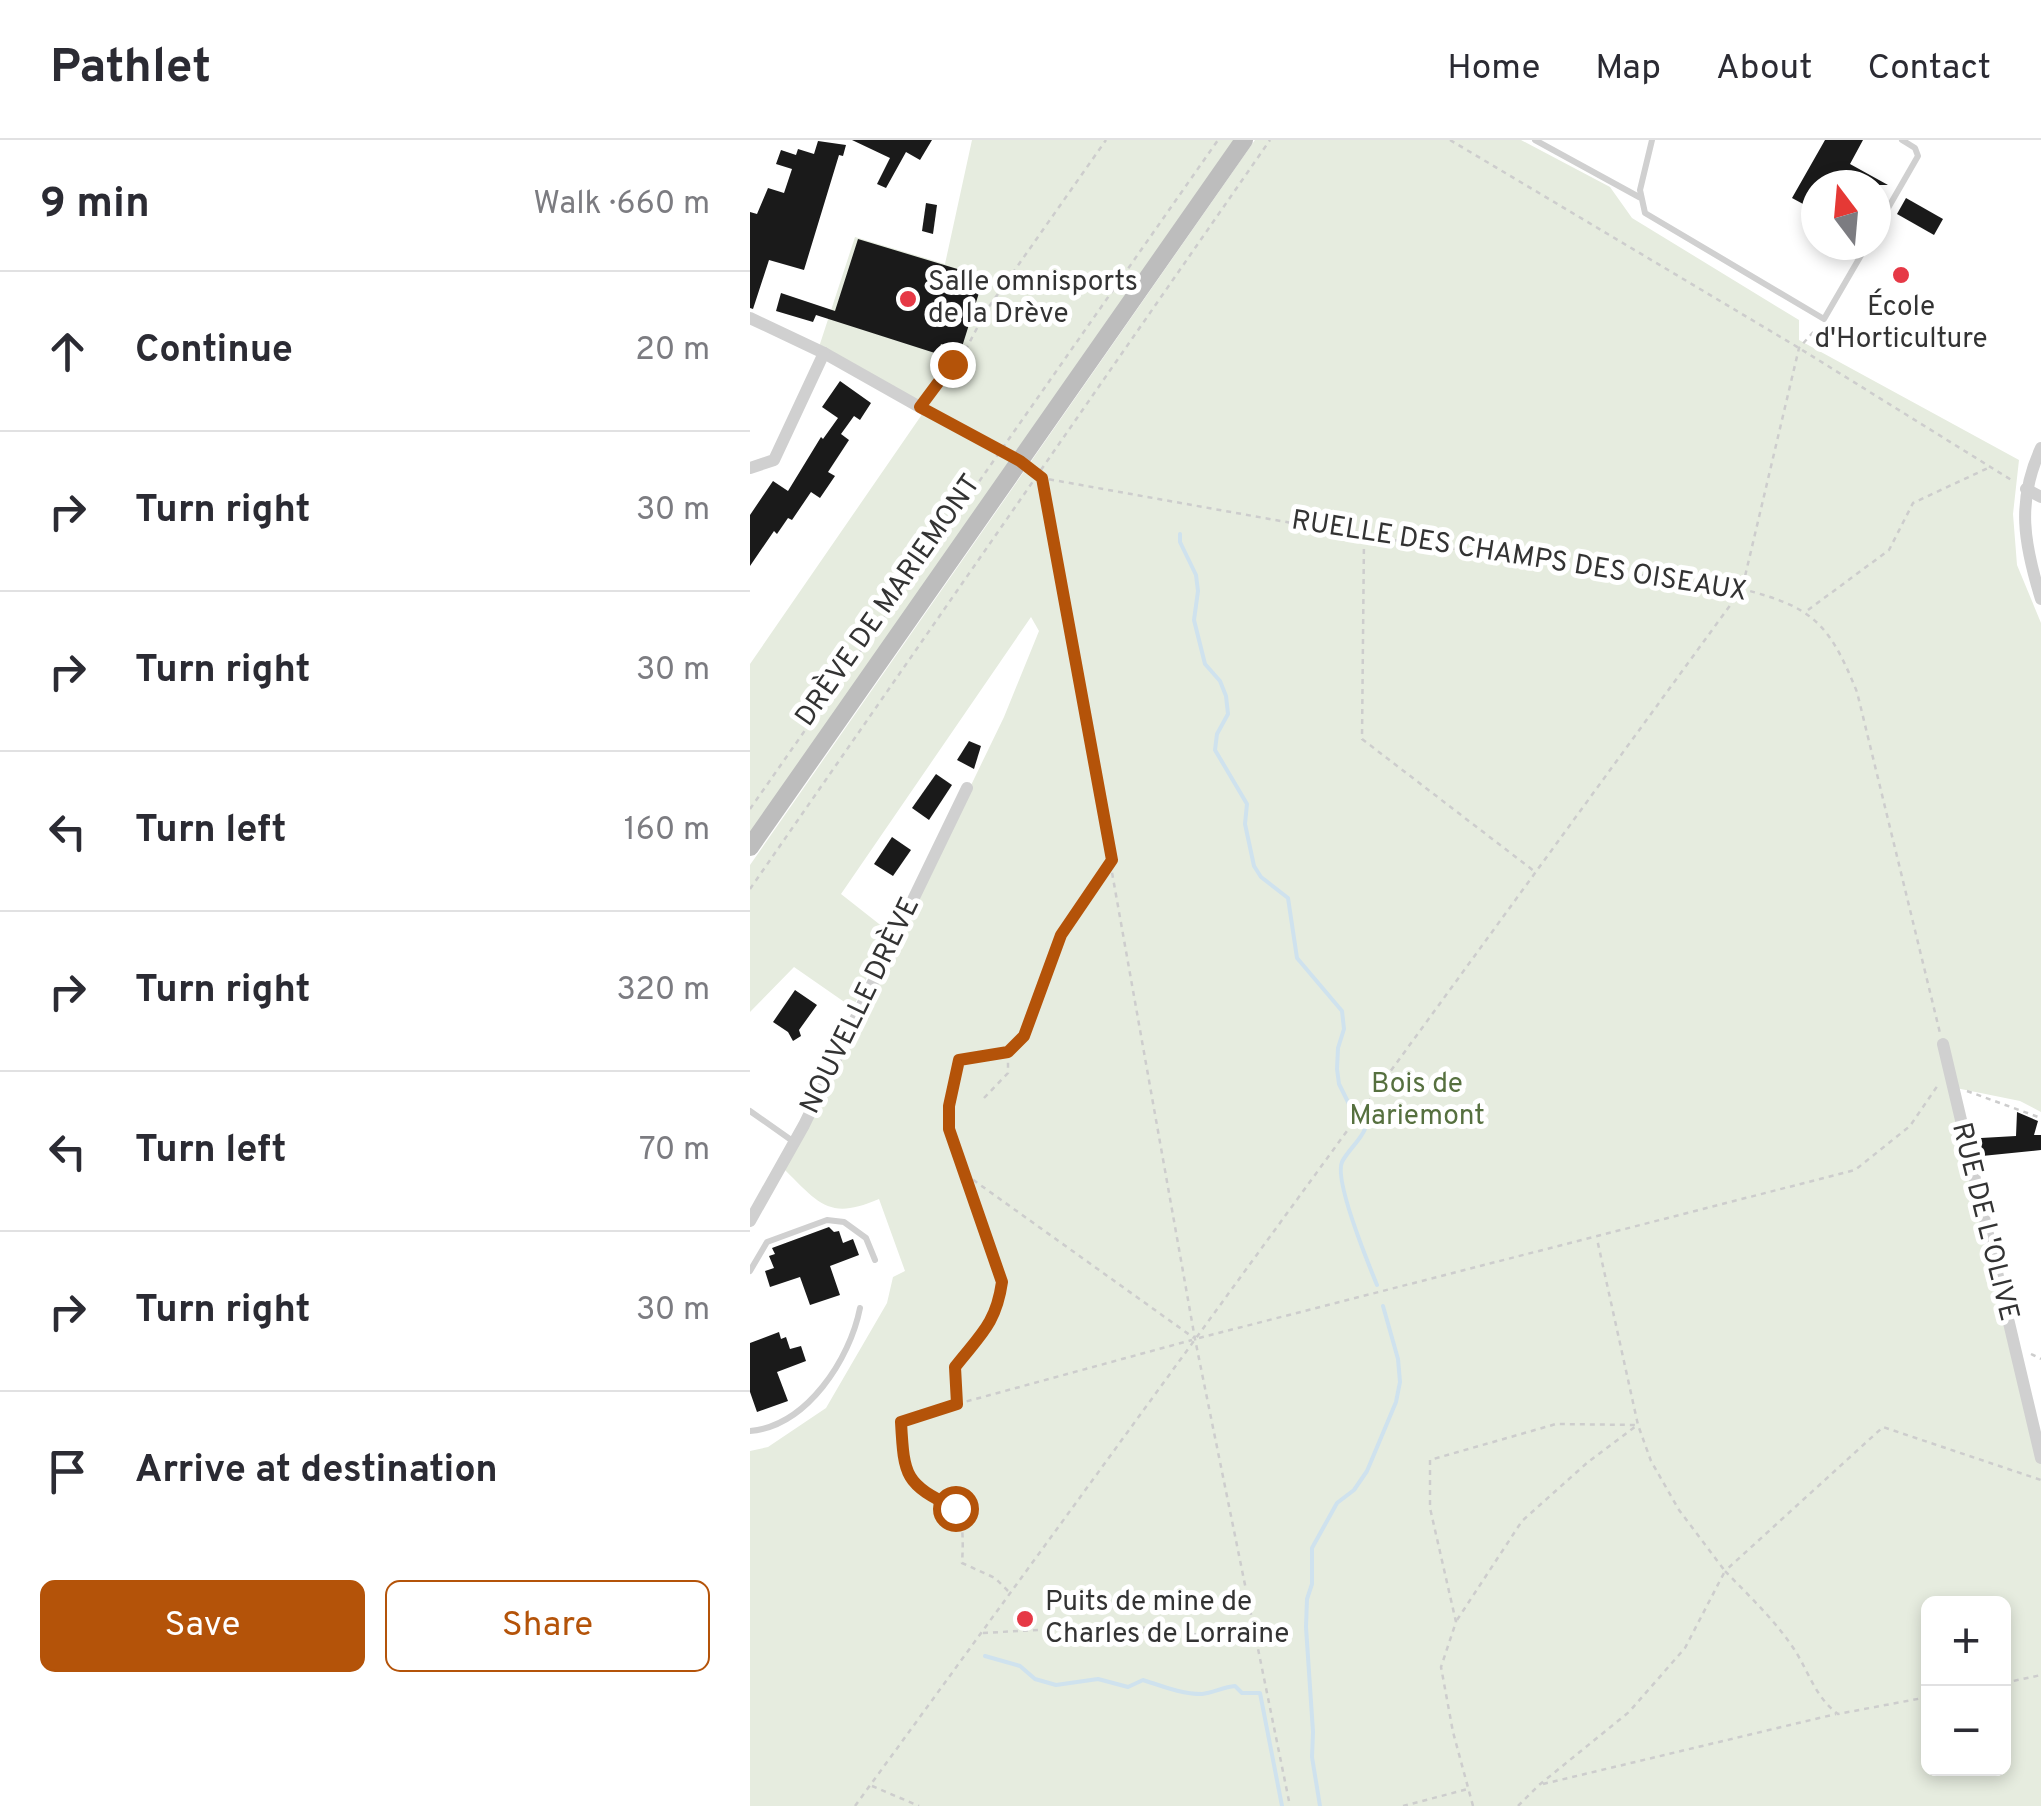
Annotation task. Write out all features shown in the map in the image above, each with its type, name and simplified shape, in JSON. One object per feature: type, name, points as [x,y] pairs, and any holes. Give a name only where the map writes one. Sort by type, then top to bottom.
[{"type":"street","name":"DRÈVE DE MARIEMONT","points":[[750,848],[1244,140]]},
{"type":"street","points":[[750,318],[824,353],[923,408]]},
{"type":"street","points":[[750,468],[774,460],[824,353]]},
{"type":"street","points":[[2041,448],[2026,489],[2027,544],[2041,599]]},
{"type":"street","points":[[2026,489],[2041,497]]},
{"type":"street","name":"NOUVELLE DRÈVE","points":[[750,1222],[794,1142],[967,788]]},
{"type":"street","name":"RUE DE L'OLIVE","points":[[1943,1044],[2041,1458]]},
{"type":"lane","points":[[1535,140],[1640,198]]},
{"type":"lane","points":[[1652,140],[1640,198],[1653,220],[1824,319],[1857,260]]},
{"type":"lane","points":[[1891,202],[1918,156],[1915,148],[1902,140]]},
{"type":"lane","points":[[750,1111],[794,1142]]},
{"type":"lane","points":[[750,1271],[767,1242],[827,1220],[844,1222],[866,1238],[876,1260]]},
{"type":"lane","points":[[750,1431],[771,1427],[785,1419],[816,1392],[844,1356],[855,1334],[860,1308]]},
{"type":"path","points":[[923,408],[966,351],[986,311],[1106,140]]},
{"type":"path","points":[[750,809],[1218,140]]},
{"type":"path","points":[[750,889],[1270,140]]},
{"type":"path","points":[[1450,140],[2026,489]]},
{"type":"path","points":[[856,1806],[1742,589],[1799,348],[1824,319]]},
{"type":"path","name":"RUELLE DES CHAMPS DES OISEAUX","points":[[923,408],[1040,476],[1364,536],[1742,589],[1806,611]]},
{"type":"path","points":[[1943,1044],[1857,692],[1838,650],[1806,611],[1889,550],[1913,503],[1990,467]]},
{"type":"path","points":[[1040,476],[1196,1339],[1290,1806]]},
{"type":"path","points":[[1364,536],[1362,739],[1535,872]]},
{"type":"path","points":[[957,1404],[955,1367],[984,1335],[998,1307],[1002,1282],[949,1129],[949,1106],[959,1060],[1008,1052],[1024,1036],[1061,935],[1112,860]]},
{"type":"path","points":[[984,1098],[1008,1073],[1008,1052]]},
{"type":"path","points":[[1010,1593],[995,1578],[962,1563],[964,1533],[955,1508],[924,1493],[910,1480],[903,1461],[901,1422],[1196,1339],[1856,1170],[1910,1126],[1949,1079],[2041,1118]]},
{"type":"path","points":[[962,1171],[1196,1339]]},
{"type":"path","points":[[1597,1238],[1638,1425],[1664,1485],[1725,1571],[1771,1617],[1802,1662],[1819,1696],[1838,1714]]},
{"type":"path","points":[[1456,1622],[1430,1508],[1430,1460],[1556,1424],[1638,1425]]},
{"type":"path","points":[[1472,1806],[1441,1667],[1456,1622],[1522,1522],[1588,1462],[1638,1425]]},
{"type":"path","points":[[1518,1806],[1628,1712],[1685,1648],[1725,1571],[1882,1427],[2041,1480]]},
{"type":"path","points":[[982,1632],[1125,1625],[1260,1644]]},
{"type":"path","points":[[2011,1681],[2041,1676]]},
{"type":"path","points":[[1539,1785],[1838,1714],[1921,1698]]},
{"type":"path","points":[[870,1785],[919,1806]]},
{"type":"path","points":[[1402,1806],[1469,1788]]},
{"type":"green space","points":[[972,140],[1244,140],[750,847],[750,664],[925,410],[818,350],[855,237],[945,264]]},
{"type":"green space","name":"Bois de Mariemont","points":[[1255,140],[1521,140],[1610,187],[1632,218],[1799,320],[1799,340],[2019,460],[2013,514],[2017,565],[2041,623],[2041,1112],[2020,1101],[1956,1088],[2041,1438],[2041,1806],[750,1806],[750,1451],[768,1447],[826,1408],[887,1303],[893,1277],[905,1271],[879,1199],[849,1208],[827,1206],[785,1170],[1004,717],[1039,631],[1031,617],[841,894],[888,931],[853,1008],[794,967],[750,1012],[750,865]]},
{"type":"building","points":[[852,140],[932,140],[920,160],[906,152],[886,188],[877,184],[890,158]]},
{"type":"building","points":[[1825,140],[1863,140],[1850,164],[1861,170],[1808,170]]},
{"type":"building","points":[[818,141],[846,145],[843,156],[839,155],[804,270],[769,260],[753,309],[750,308],[750,212],[757,214],[768,188],[784,193],[792,169],[776,164],[781,150],[796,155],[798,149],[814,154]]},
{"type":"building","points":[[1801,182],[1801,203],[1792,198]]},
{"type":"building","points":[[1906,198],[1943,219],[1934,235],[1897,214]]},
{"type":"building","points":[[926,203],[937,205],[933,234],[922,231]]},
{"type":"building","name":"Salle omnisports de la Drève","points":[[858,239],[984,277],[961,350],[941,344],[938,354],[816,315],[813,322],[776,311],[781,293],[835,311]]},
{"type":"building","points":[[840,381],[871,403],[860,420],[854,416],[841,434],[849,440],[828,472],[835,476],[820,498],[811,492],[792,520],[788,518],[777,534],[774,531],[750,566],[750,515],[773,481],[788,491],[821,437],[838,418],[822,407]]},
{"type":"building","points":[[969,741],[981,746],[974,769],[957,760]]},
{"type":"building","points":[[936,774],[952,785],[929,820],[912,808]]},
{"type":"building","points":[[892,837],[911,850],[893,876],[874,864]]},
{"type":"building","points":[[795,990],[817,1005],[799,1030],[801,1036],[793,1041],[788,1032],[773,1022]]},
{"type":"building","points":[[2017,1112],[2038,1121],[2034,1135],[2041,1135],[2041,1150],[1982,1156],[1981,1138],[2016,1136]]},
{"type":"building","points":[[829,1227],[839,1231],[843,1243],[853,1239],[859,1255],[830,1266],[840,1295],[810,1305],[800,1277],[770,1287],[765,1271],[774,1268],[769,1256],[775,1254],[772,1248]]},
{"type":"building","points":[[779,1332],[781,1339],[786,1337],[790,1349],[801,1346],[806,1361],[777,1372],[788,1401],[757,1412],[750,1392],[750,1343]]},
{"type":"waterway","points":[[1180,534],[1196,575],[1194,620],[1205,664],[1220,681],[1226,696],[1228,714],[1217,734],[1215,750],[1247,804],[1245,824],[1254,866],[1261,877],[1288,898],[1297,958],[1342,1011],[1344,1029],[1337,1069],[1349,1104]]},
{"type":"waterway","points":[[1365,1129],[1342,1162],[1341,1172],[1353,1222],[1377,1285]]},
{"type":"waterway","points":[[1320,1806],[1312,1757],[1306,1627],[1312,1548],[1337,1503],[1354,1490],[1367,1471],[1396,1402],[1400,1382],[1398,1359],[1383,1306]]},
{"type":"waterway","points":[[985,1656],[1020,1666],[1035,1679],[1056,1685],[1098,1679],[1128,1687],[1143,1680],[1194,1694],[1235,1686],[1242,1693],[1260,1693],[1282,1806]]},
{"type":"place","name":"École d'Horticulture","points":[[1901,275]]},
{"type":"place","name":"Salle omnisports de la Drève","points":[[908,299]]},
{"type":"place","name":"Puits de mine de Charles de Lorraine","points":[[1025,1619]]},
{"type":"route","points":[[952,364],[920,407],[1020,461],[1042,478],[1112,860],[1061,935],[1024,1036],[1008,1052],[959,1060],[954,1079],[949,1129],[1002,1282],[998,1307],[984,1335],[955,1367],[957,1404],[901,1422],[903,1461],[910,1480],[924,1493],[955,1508]]}]
